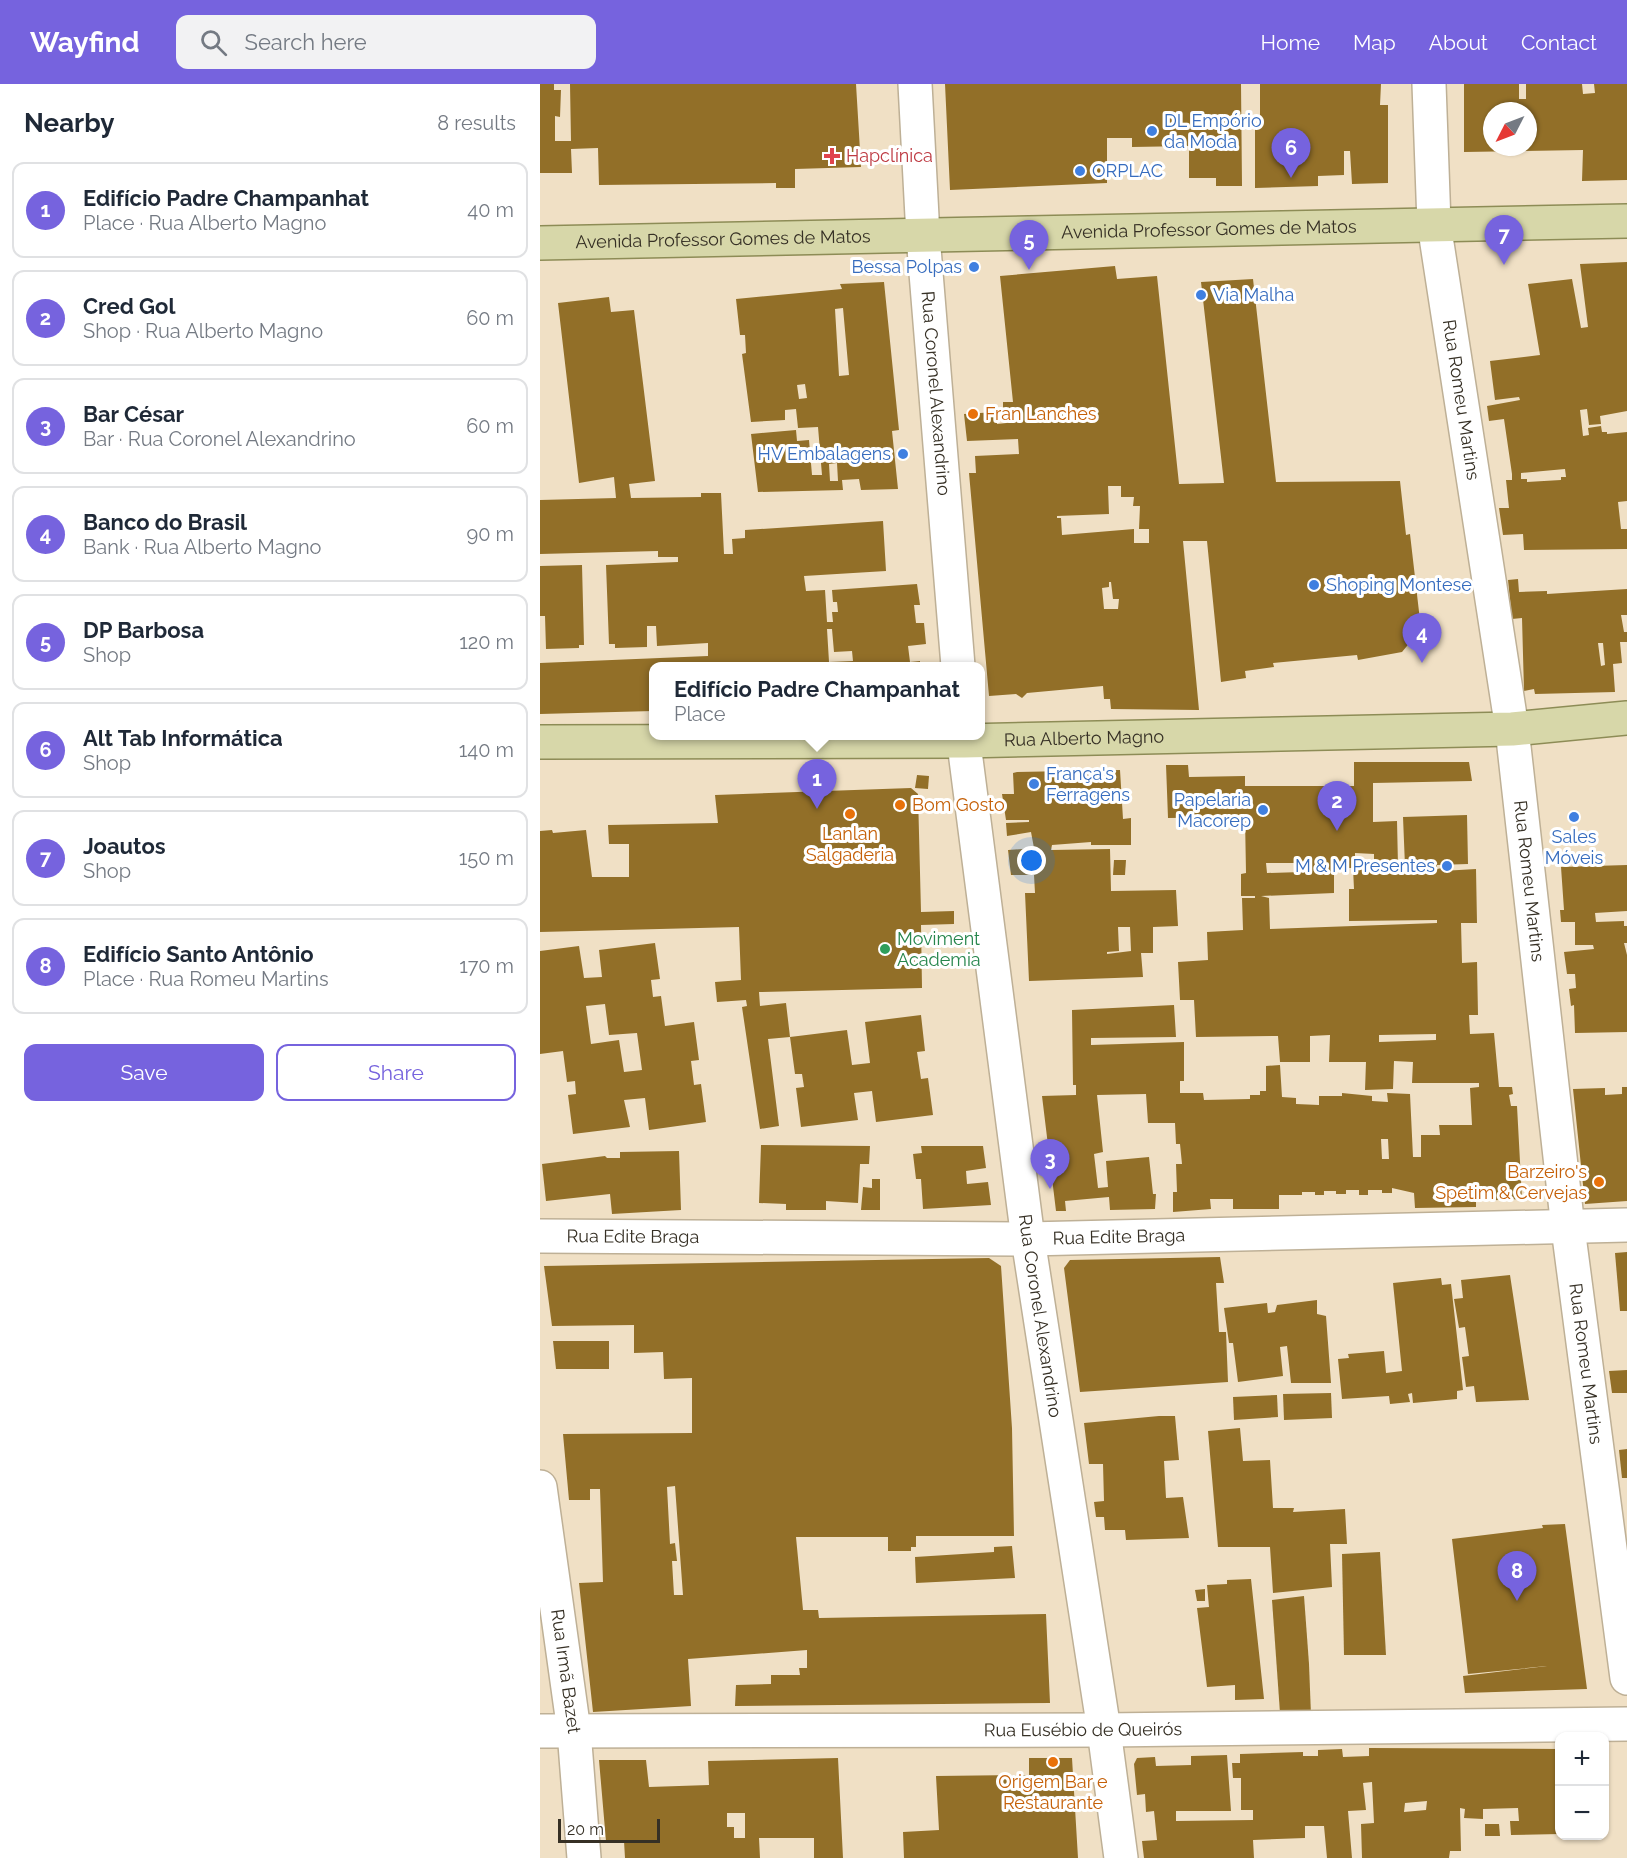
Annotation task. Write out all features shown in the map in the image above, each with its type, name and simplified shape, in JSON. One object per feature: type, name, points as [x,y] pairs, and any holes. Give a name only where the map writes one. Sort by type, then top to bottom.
[{"type":"main road","name":"Avenida Professor Gomes de Matos","points":[[540,243],[1627,221]]},
{"type":"main road","name":"Rua Alberto Magno","points":[[985,738],[1512,729],[1627,718]]},
{"type":"main road","name":"Rua Alberto Magno","points":[[540,742],[752,740]]},
{"type":"street","name":"Rua Coronel Alexandrino","points":[[915,84],[923,236],[958,662]]},
{"type":"street","name":"Rua Romeu Martins","points":[[1429,84],[1434,225],[1512,729],[1568,1228],[1627,1678]]},
{"type":"street","name":"Rua Coronel Alexandrino","points":[[964,740],[1028,1239],[1104,1730],[1121,1858]]},
{"type":"street","name":"Rua Edite Braga","points":[[540,1236],[1028,1239],[1627,1225]]},
{"type":"street","name":"Rua Irmã Bazet","points":[[540,1487],[574,1731],[584,1858]]},
{"type":"street","name":"Rua Eusébio de Queirós","points":[[540,1731],[1104,1730],[1627,1724]]},
{"type":"building","points":[[540,84],[554,84],[554,90],[561,90],[560,117],[555,116],[555,141],[571,141],[570,84],[856,84],[861,167],[795,169],[795,188],[776,188],[776,183],[599,185],[598,148],[571,149],[572,173],[540,173]]},
{"type":"building","points":[[945,84],[1241,84],[1242,186],[1216,186],[1216,178],[1189,178],[1189,146],[1132,147],[1132,138],[1107,138],[1107,183],[950,190]]},
{"type":"building","points":[[1260,84],[1381,84],[1380,105],[1388,105],[1388,183],[1352,184],[1350,151],[1344,151],[1344,175],[1318,176],[1318,186],[1255,188],[1255,124],[1260,124]]},
{"type":"building","points":[[1464,84],[1519,84],[1519,99],[1526,99],[1526,84],[1582,84],[1583,94],[1595,93],[1594,84],[1627,84],[1627,180],[1582,181],[1583,150],[1537,151],[1537,102],[1483,102],[1483,152],[1464,152]]},
{"type":"building","points":[[1627,262],[1627,411],[1600,416],[1601,424],[1589,425],[1587,409],[1580,410],[1583,436],[1589,435],[1588,428],[1601,426],[1602,432],[1607,432],[1607,434],[1627,432],[1627,501],[1618,502],[1621,529],[1627,529],[1627,549],[1524,550],[1523,534],[1503,535],[1499,508],[1509,508],[1506,480],[1512,480],[1512,474],[1504,419],[1489,421],[1487,406],[1520,400],[1519,397],[1495,400],[1490,361],[1540,355],[1528,284],[1572,279],[1581,328],[1588,327],[1580,264]],"holes":[[[1565,469],[1566,477],[1561,477],[1561,480],[1527,482],[1527,479],[1521,479],[1521,473]]]},
{"type":"building","points":[[1115,266],[1117,279],[1157,276],[1179,484],[1224,483],[1201,282],[1253,279],[1276,482],[1400,481],[1406,535],[1410,534],[1421,629],[1402,652],[1358,660],[1357,655],[1273,663],[1274,667],[1245,671],[1246,678],[1221,682],[1207,541],[1183,541],[1199,710],[1111,709],[1110,699],[1104,699],[1103,686],[1027,693],[1022,698],[1016,694],[989,696],[969,473],[976,473],[975,456],[1019,454],[1018,439],[967,441],[964,414],[996,412],[997,424],[1016,422],[1015,411],[1003,412],[1003,402],[1013,402],[1000,276]],"holes":[[[1108,486],[1121,486],[1121,497],[1134,497],[1133,506],[1140,506],[1139,529],[1149,529],[1149,543],[1134,543],[1134,529],[1062,535],[1061,518],[1057,516],[1109,514]],[[1109,582],[1111,582],[1113,599],[1119,599],[1118,609],[1104,609],[1102,588],[1109,587]]]},
{"type":"building","points":[[884,282],[899,430],[892,431],[898,489],[861,490],[859,479],[842,480],[843,490],[758,492],[751,434],[796,430],[797,441],[809,440],[812,475],[822,475],[818,427],[798,428],[796,409],[785,410],[785,420],[751,422],[742,354],[746,353],[745,335],[740,335],[736,299],[842,289],[840,284]],"holes":[[[843,308],[849,375],[839,376],[835,309]],[[805,384],[807,398],[799,399],[797,385]],[[837,463],[838,481],[830,481],[829,464]]]},
{"type":"building","points":[[609,297],[611,312],[634,310],[655,481],[629,484],[631,498],[701,497],[701,493],[721,493],[724,554],[733,554],[732,539],[745,538],[745,530],[883,521],[886,571],[804,576],[806,591],[825,590],[827,622],[833,622],[832,612],[838,612],[837,602],[833,602],[832,590],[917,584],[920,605],[914,605],[916,623],[924,623],[926,644],[908,646],[910,662],[829,662],[649,662],[649,711],[540,714],[540,663],[708,656],[708,643],[657,646],[656,626],[647,626],[647,647],[615,648],[615,644],[609,644],[606,565],[678,562],[678,557],[658,557],[658,551],[540,554],[540,500],[616,498],[614,477],[579,483],[558,303]],"holes":[[[827,629],[832,629],[834,652],[852,651],[853,661],[829,662]]]},
{"type":"building","points":[[582,565],[584,645],[579,645],[579,648],[546,649],[545,616],[540,616],[540,566]]},
{"type":"building","points":[[1518,579],[1519,592],[1547,591],[1547,594],[1627,589],[1627,615],[1621,615],[1624,632],[1627,632],[1627,642],[1620,642],[1622,663],[1613,664],[1615,692],[1535,694],[1534,689],[1524,691],[1522,618],[1512,619],[1508,580]],"holes":[[[1598,643],[1603,643],[1605,665],[1601,666]]]},
{"type":"building","points":[[1354,762],[1469,762],[1472,781],[1373,783],[1373,822],[1397,821],[1398,866],[1405,866],[1403,817],[1467,815],[1468,864],[1437,865],[1437,869],[1442,868],[1442,871],[1476,869],[1477,923],[1461,923],[1462,963],[1477,962],[1478,1015],[1469,1015],[1470,1034],[1494,1033],[1499,1087],[1512,1087],[1513,1094],[1509,1095],[1511,1106],[1517,1106],[1522,1199],[1476,1201],[1476,1207],[1415,1208],[1414,1193],[1392,1188],[1392,1193],[1368,1190],[1368,1195],[1359,1195],[1359,1190],[1346,1190],[1346,1194],[1324,1191],[1324,1195],[1302,1192],[1302,1195],[1279,1195],[1279,1209],[1233,1209],[1233,1199],[1210,1199],[1211,1209],[1173,1212],[1173,1192],[1177,1192],[1176,1164],[1182,1164],[1180,1144],[1176,1144],[1175,1123],[1148,1123],[1146,1094],[1097,1095],[1103,1152],[1094,1154],[1098,1188],[1108,1187],[1106,1161],[1149,1157],[1153,1194],[1156,1194],[1155,1209],[1110,1210],[1109,1197],[1065,1201],[1066,1211],[1056,1211],[1042,1096],[1076,1095],[1076,1085],[1073,1085],[1072,1010],[1174,1005],[1176,1037],[1091,1038],[1091,1045],[1184,1042],[1184,1081],[1180,1081],[1180,1093],[1203,1093],[1204,1100],[1250,1099],[1250,1095],[1260,1095],[1260,1091],[1266,1091],[1266,1066],[1280,1065],[1282,1097],[1296,1098],[1296,1104],[1319,1105],[1319,1096],[1342,1096],[1342,1093],[1372,1096],[1372,1101],[1388,1102],[1387,1093],[1410,1094],[1413,1157],[1421,1157],[1421,1135],[1440,1135],[1439,1125],[1472,1125],[1470,1088],[1479,1087],[1479,1083],[1412,1083],[1413,1062],[1394,1061],[1393,1089],[1365,1090],[1366,1062],[1329,1062],[1330,1035],[1310,1036],[1310,1062],[1280,1062],[1278,1036],[1196,1037],[1194,1000],[1180,1000],[1178,962],[1208,960],[1207,932],[1243,930],[1242,898],[1255,898],[1255,896],[1241,896],[1241,874],[1246,873],[1245,817],[1168,818],[1166,765],[1188,765],[1189,777],[1245,776],[1245,786],[1354,786]],"holes":[[[1355,853],[1374,854],[1374,867],[1355,868]],[[1266,863],[1302,863],[1302,872],[1267,873]],[[1334,868],[1353,868],[1354,889],[1349,889],[1349,921],[1437,920],[1437,923],[1270,929],[1269,898],[1261,896],[1334,893]],[[1436,1034],[1436,1040],[1379,1042],[1379,1035]],[[1381,1139],[1388,1139],[1389,1159],[1382,1159]]]},
{"type":"building","points":[[1120,770],[1123,819],[1131,818],[1131,845],[1091,845],[1091,842],[1052,845],[1051,850],[1110,849],[1111,891],[1176,890],[1178,926],[1153,927],[1153,953],[1141,953],[1143,977],[1029,981],[1025,893],[1035,893],[1034,875],[1011,875],[1008,850],[1034,848],[1031,832],[1007,836],[1006,823],[1029,822],[1029,820],[1006,820],[1002,794],[1014,794],[1013,773]],"holes":[[[1118,927],[1130,927],[1131,951],[1107,954],[1107,952],[1119,951]]]},
{"type":"building","points":[[917,775],[929,776],[928,789],[915,788]]},
{"type":"building","points":[[911,788],[918,794],[921,912],[954,911],[954,924],[921,925],[922,988],[759,992],[760,1006],[786,1003],[790,1037],[768,1039],[779,1126],[760,1129],[742,1007],[747,1006],[746,1000],[717,1002],[715,982],[741,980],[739,927],[540,932],[540,831],[552,830],[553,833],[586,830],[592,877],[629,877],[629,844],[609,844],[608,825],[718,823],[715,795]]},
{"type":"building","points":[[1114,860],[1126,860],[1125,875],[1113,875]]},
{"type":"building","points":[[1627,865],[1627,911],[1595,913],[1596,922],[1624,921],[1624,926],[1627,926],[1627,943],[1624,943],[1627,955],[1627,1032],[1575,1033],[1574,1005],[1571,1006],[1569,989],[1576,988],[1575,974],[1567,974],[1564,952],[1594,949],[1593,945],[1575,945],[1575,922],[1561,922],[1560,910],[1564,910],[1561,867]]},
{"type":"building","points":[[655,943],[660,979],[651,980],[653,997],[661,996],[665,1026],[694,1022],[699,1060],[691,1061],[694,1085],[701,1084],[706,1122],[649,1130],[645,1098],[624,1100],[630,1127],[573,1134],[568,1095],[576,1094],[575,1081],[567,1082],[563,1051],[540,1054],[540,951],[579,946],[584,978],[602,977],[599,950]],"holes":[[[605,1004],[609,1035],[637,1033],[642,1070],[624,1072],[619,1040],[591,1044],[586,1006]]]},
{"type":"building","points":[[921,1015],[925,1051],[917,1052],[921,1079],[928,1078],[933,1115],[876,1122],[872,1091],[854,1093],[858,1120],[801,1127],[796,1088],[804,1087],[802,1074],[795,1074],[790,1037],[847,1030],[852,1065],[870,1063],[865,1022]]},
{"type":"building","points":[[1622,1087],[1627,1087],[1627,1201],[1585,1204],[1573,1089],[1605,1088],[1605,1095],[1622,1094]]},
{"type":"building","points":[[761,1145],[870,1146],[869,1164],[860,1164],[858,1203],[826,1201],[826,1210],[786,1210],[786,1204],[759,1203]]},
{"type":"building","points":[[921,1146],[983,1146],[986,1168],[966,1171],[967,1184],[988,1182],[991,1205],[923,1209],[921,1179],[916,1179],[913,1154],[922,1153]]},
{"type":"building","points":[[679,1151],[681,1210],[612,1214],[610,1194],[546,1201],[542,1164],[605,1156],[620,1158],[620,1152]]},
{"type":"building","points":[[872,1179],[880,1179],[880,1210],[861,1210],[863,1187],[872,1188]]},
{"type":"building","points":[[1627,1252],[1627,1311],[1620,1311],[1615,1253]]},
{"type":"building","points":[[1220,1257],[1224,1283],[1216,1283],[1219,1332],[1226,1332],[1228,1382],[1080,1392],[1064,1268],[1070,1260]]},
{"type":"building","points":[[989,1258],[1001,1266],[1012,1428],[1014,1536],[916,1536],[916,1547],[911,1547],[911,1551],[888,1551],[888,1537],[796,1537],[803,1610],[818,1610],[819,1618],[1046,1614],[1050,1703],[735,1706],[736,1685],[771,1684],[771,1675],[800,1675],[799,1668],[807,1668],[807,1650],[688,1659],[691,1706],[593,1712],[579,1583],[603,1582],[600,1489],[590,1489],[590,1500],[569,1500],[563,1434],[692,1433],[692,1378],[664,1379],[663,1352],[634,1353],[634,1325],[552,1326],[544,1266]],"holes":[[[675,1486],[683,1595],[674,1595],[672,1561],[677,1561],[675,1543],[670,1544],[667,1487]]]},
{"type":"building","points":[[1510,1275],[1529,1400],[1476,1402],[1474,1386],[1466,1387],[1462,1357],[1469,1356],[1465,1327],[1459,1328],[1454,1299],[1463,1298],[1461,1280]]},
{"type":"building","points":[[1441,1278],[1442,1285],[1451,1284],[1463,1390],[1457,1391],[1457,1399],[1413,1403],[1412,1393],[1408,1394],[1410,1402],[1390,1404],[1389,1396],[1342,1399],[1338,1359],[1349,1358],[1348,1354],[1384,1351],[1386,1373],[1402,1371],[1393,1283]]},
{"type":"building","points":[[1317,1300],[1317,1314],[1326,1316],[1331,1383],[1291,1383],[1287,1346],[1280,1347],[1283,1376],[1238,1382],[1233,1343],[1229,1343],[1224,1308],[1267,1303],[1268,1313],[1275,1312],[1277,1305]]},
{"type":"building","points":[[553,1341],[609,1341],[609,1369],[556,1369]]},
{"type":"building","points":[[1627,1370],[1627,1393],[1612,1393],[1609,1371]]},
{"type":"building","points":[[1331,1393],[1332,1418],[1284,1420],[1283,1394]]},
{"type":"building","points":[[1277,1395],[1278,1417],[1234,1420],[1233,1397]]},
{"type":"building","points":[[1175,1416],[1179,1460],[1164,1461],[1166,1498],[1183,1497],[1189,1538],[1126,1540],[1125,1530],[1105,1530],[1104,1517],[1096,1517],[1094,1502],[1104,1501],[1103,1464],[1089,1464],[1084,1423]]},
{"type":"building","points":[[1240,1428],[1243,1461],[1270,1460],[1273,1508],[1294,1508],[1293,1512],[1345,1509],[1347,1544],[1330,1544],[1332,1587],[1273,1593],[1270,1547],[1218,1547],[1208,1431]]},
{"type":"building","points":[[1627,1449],[1627,1478],[1622,1478],[1619,1450]]},
{"type":"building","points":[[1565,1524],[1587,1689],[1465,1693],[1463,1676],[1547,1666],[1468,1674],[1452,1539],[1543,1528],[1542,1525]]},
{"type":"building","points":[[1012,1546],[1015,1578],[916,1583],[915,1557],[994,1552],[994,1547]]},
{"type":"building","points":[[1380,1552],[1386,1655],[1344,1655],[1342,1554]]},
{"type":"building","points":[[1251,1579],[1264,1699],[1235,1700],[1235,1685],[1207,1687],[1197,1608],[1209,1607],[1207,1585],[1227,1584],[1227,1580]]},
{"type":"building","points":[[1205,1589],[1205,1601],[1197,1601],[1195,1590]]},
{"type":"building","points":[[1304,1596],[1311,1715],[1280,1713],[1272,1600]]},
{"type":"building","points":[[1369,1748],[1555,1749],[1555,1834],[1511,1835],[1510,1821],[1519,1821],[1518,1808],[1483,1809],[1483,1819],[1464,1818],[1465,1809],[1460,1808],[1461,1851],[1450,1851],[1449,1858],[1362,1858],[1361,1824],[1374,1823],[1372,1782],[1363,1783],[1366,1810],[1348,1811],[1352,1858],[1327,1858],[1324,1826],[1305,1826],[1305,1838],[1253,1840],[1254,1858],[1144,1858],[1142,1841],[1157,1840],[1154,1811],[1146,1812],[1145,1794],[1137,1795],[1134,1764],[1137,1758],[1155,1757],[1156,1766],[1191,1765],[1191,1756],[1227,1755],[1231,1811],[1176,1811],[1176,1821],[1253,1820],[1253,1810],[1241,1810],[1241,1778],[1233,1778],[1232,1763],[1240,1763],[1240,1754],[1303,1752],[1303,1756],[1318,1756],[1318,1750],[1342,1749],[1343,1757],[1369,1756]],"holes":[[[1427,1801],[1426,1810],[1404,1812],[1405,1803]]]},
{"type":"building","points":[[838,1758],[843,1858],[814,1858],[814,1838],[759,1838],[760,1858],[625,1858],[624,1841],[606,1841],[599,1760],[646,1760],[649,1787],[709,1785],[708,1761]],"holes":[[[727,1813],[745,1813],[745,1838],[734,1838],[734,1827],[727,1827]]]},
{"type":"building","points":[[1029,1758],[1072,1758],[1078,1858],[904,1858],[903,1832],[939,1830],[936,1776],[1029,1775]]},
{"type":"building","points":[[1485,1824],[1499,1824],[1500,1836],[1485,1836]]},
{"type":"place","name":"DL Empório da Moda","points":[[1152,131]]},
{"type":"place","name":"Hapclínica","points":[[832,156]]},
{"type":"place","name":"ORPLAC","points":[[1080,171]]},
{"type":"place","name":"Alt Tab Informática","points":[[1291,178]]},
{"type":"place","name":"Joautos","points":[[1504,265]]},
{"type":"place","name":"Bessa Polpas","points":[[974,267]]},
{"type":"place","name":"DP Barbosa","points":[[1029,270]]},
{"type":"place","name":"Via Malha","points":[[1201,295]]},
{"type":"place","name":"Fran Lanches","points":[[973,414]]},
{"type":"place","name":"HV Embalagens","points":[[903,454]]},
{"type":"place","name":"Shoping Montese","points":[[1314,585]]},
{"type":"place","name":"Banco do Brasil","points":[[1422,663]]},
{"type":"place","name":"França's Ferragens","points":[[1034,784]]},
{"type":"place","name":"Bom Gosto","points":[[900,805]]},
{"type":"place","name":"Edifício Padre Champanhat","points":[[817,809]]},
{"type":"place","name":"Papelaria Macorep","points":[[1263,810]]},
{"type":"place","name":"Lanlan Salgaderia","points":[[850,814]]},
{"type":"place","name":"Sales Móveis","points":[[1574,817]]},
{"type":"place","name":"Cred Gol","points":[[1337,831]]},
{"type":"place","name":"M & M Presentes","points":[[1447,866]]},
{"type":"place","name":"Moviment Academia","points":[[885,949]]},
{"type":"place","name":"Barzeiro's Spetim & Cervejas","points":[[1599,1182]]},
{"type":"place","name":"Bar César","points":[[1050,1189]]},
{"type":"place","name":"Edifício Santo Antônio","points":[[1517,1601]]},
{"type":"place","name":"Origem Bar e Restaurante","points":[[1053,1762]]}]
